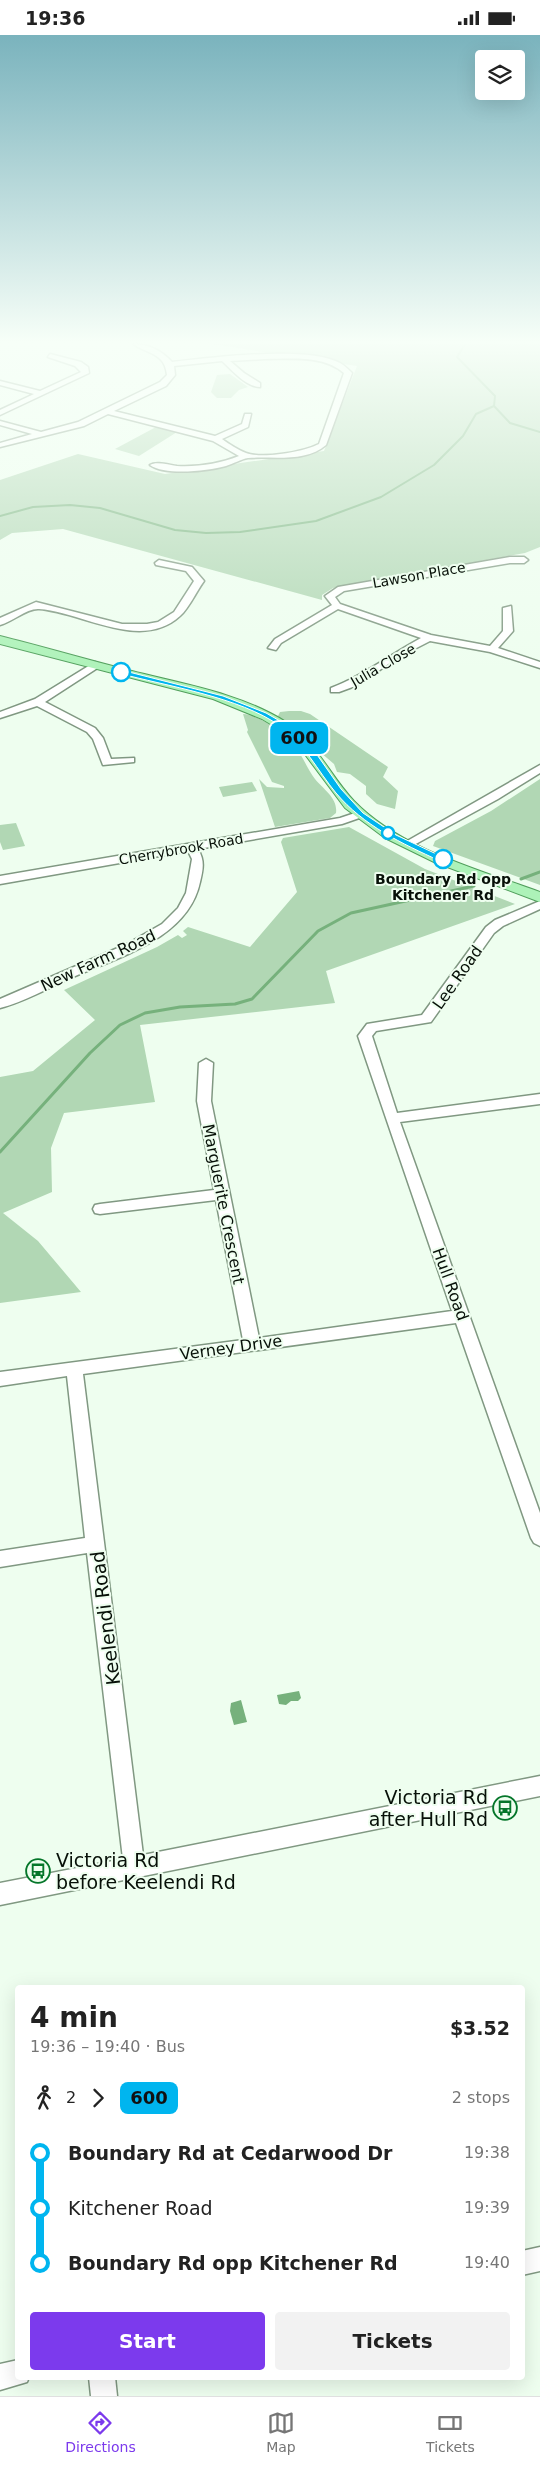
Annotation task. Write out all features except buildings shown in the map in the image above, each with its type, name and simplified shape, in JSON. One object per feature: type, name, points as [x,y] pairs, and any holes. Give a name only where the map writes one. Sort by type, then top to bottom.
[{"type":"main road","points":[[0,640],[221,698],[270,718],[283,725],[310,751],[338,791],[361,814],[394,837],[540,897]]},
{"type":"street","points":[[154,465],[184,469],[224,463],[244,456],[274,457],[290,454]]},
{"type":"street","name":"Lawson Place","points":[[337,606],[330,596],[341,589],[510,560],[524,561]]},
{"type":"street","points":[[0,622],[36,605],[122,627],[147,627],[161,624],[177,614],[199,581],[189,569],[159,563]]},
{"type":"street","points":[[273,648],[278,641],[337,606],[429,638],[492,649],[540,665]]},
{"type":"street","points":[[492,649],[508,631],[508,608]]},
{"type":"street","name":"Julia Close","points":[[335,690],[354,683],[394,656],[429,638]]},
{"type":"street","points":[[0,715],[39,703],[95,665]]},
{"type":"street","points":[[39,703],[91,730],[98,738],[108,763],[130,759]]},
{"type":"street","points":[[408,843],[494,797],[540,768]]},
{"type":"street","name":"Cherrybrook Road","points":[[0,880],[342,821],[361,814]]},
{"type":"street","name":"New Farm Road","points":[[0,1004],[131,947],[166,927],[183,910],[192,893],[198,859],[191,847]]},
{"type":"street","name":"Lee Road","points":[[367,1031],[376,1026],[426,1019],[490,930],[499,923],[540,905]]},
{"type":"street","name":"Hull Road","points":[[367,1031],[366,1039],[392,1118],[540,1538]]},
{"type":"street","name":"Marguerite Crescent","points":[[206,1063],[204,1101],[252,1344]]},
{"type":"street","points":[[392,1118],[540,1099]]},
{"type":"street","points":[[100,1209],[221,1193]]},
{"type":"street","name":"Verney Drive","points":[[0,1379],[463,1316]]},
{"type":"street","name":"Keelendi Road","points":[[74,1369],[134,1867]]},
{"type":"street","points":[[0,1559],[96,1545]]},
{"type":"street","points":[[0,1894],[540,1786]]},
{"type":"street","points":[[525,2262],[540,2259]]},
{"type":"street","points":[[0,2377],[15,2374]]},
{"type":"street","points":[[102,2380],[104,2396]]},
{"type":"shaded area","points":[[77,454],[165,474],[302,454],[540,454],[540,547],[525,553],[333,588],[322,595],[322,600],[63,529],[12,533],[0,540],[0,480]]},
{"type":"shaded area","points":[[301,711],[310,714],[388,767],[383,777],[398,791],[395,809],[377,804],[366,794],[366,786],[350,774],[337,772],[334,764],[278,716],[280,712]]},
{"type":"shaded area","points":[[243,714],[265,722],[293,744],[315,779],[330,794],[335,803],[336,813],[330,818],[275,827],[259,779],[267,787],[284,788],[284,786],[272,782],[247,732]]},
{"type":"shaded area","points":[[540,779],[540,885],[433,846],[435,841],[491,811]]},
{"type":"shaded area","points":[[252,782],[257,791],[223,797],[219,787]]},
{"type":"shaded area","points":[[16,823],[25,846],[3,850],[0,842],[0,825]]},
{"type":"shaded area","points":[[349,827],[425,869],[515,904],[326,971],[335,1003],[140,1025],[155,1102],[64,1113],[51,1148],[52,1192],[3,1213],[38,1241],[81,1292],[0,1303],[0,1077],[33,1071],[95,1020],[64,990],[157,947],[178,935],[182,938],[187,935],[183,931],[188,927],[250,947],[297,892],[281,842],[283,838]]},
{"type":"shaded area","points":[[299,1691],[301,1698],[298,1701],[291,1701],[286,1705],[279,1704],[277,1695]]},
{"type":"shaded area","points":[[241,1700],[247,1722],[234,1725],[230,1711],[231,1703]]},
{"type":"waterway","points":[[0,516],[33,507],[70,505],[100,508],[175,530],[206,533],[240,532],[316,521],[381,497],[434,465],[445,454]]},
{"type":"waterway","points":[[521,879],[540,872]]},
{"type":"waterway","points":[[0,1152],[90,1053],[120,1025],[145,1013],[180,1007],[235,1004],[252,999],[318,931],[351,913],[474,886]]},
{"type":"bus line","name":"600","points":[[121,672],[240,704],[264,714],[283,725],[298,737],[326,770],[338,791],[350,805],[394,837],[443,859]]},
{"type":"place","name":"Boundary Rd opp Kitchener Rd","points":[[443,859]]},
{"type":"place","name":"Victoria Rd after Hull Rd","points":[[505,1808]]},
{"type":"place","name":"Victoria Rd before Keelendi Rd","points":[[38,1871]]}]
